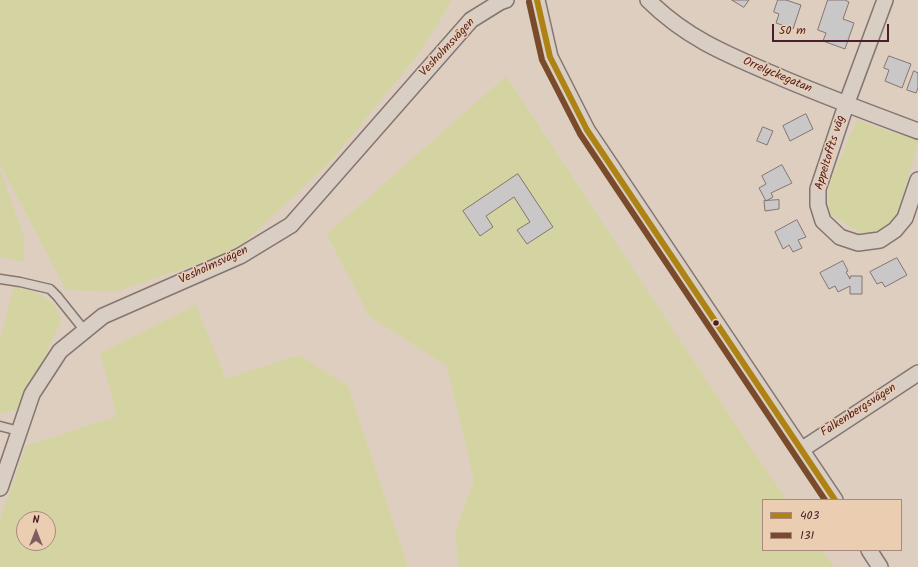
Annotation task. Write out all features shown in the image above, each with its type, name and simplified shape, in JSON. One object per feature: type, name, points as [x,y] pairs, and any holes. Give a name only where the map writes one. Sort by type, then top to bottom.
[{"type":"street","name":"Vesholmsvägen","points":[[0,488],[32,394],[60,351],[104,316],[240,256],[291,225],[471,20],[500,2],[506,0]]},
{"type":"street","points":[[537,0],[550,57],[587,130],[835,499]]},
{"type":"street","name":"Orrelyckegatan","points":[[648,0],[666,17],[706,44],[733,58],[846,105],[918,131]]},
{"type":"street","name":"Appeltoffts väg","points":[[885,0],[846,105],[818,189],[818,205],[823,221],[840,237],[858,243],[880,240],[895,230],[905,218],[918,180]]},
{"type":"street","name":"Falkenbergsvägen","points":[[801,450],[918,373]]},
{"type":"street","points":[[870,551],[880,567]]},
{"type":"lane","points":[[0,279],[50,289],[85,331]]},
{"type":"lane","points":[[0,426],[19,431]]},
{"type":"green space","points":[[0,0],[451,0],[442,17],[416,57],[331,161],[235,251],[115,292],[66,290],[0,164]]},
{"type":"green space","points":[[506,76],[755,454],[786,499],[762,499],[762,551],[823,551],[834,567],[459,567],[455,533],[474,480],[447,366],[369,316],[327,234]]},
{"type":"green space","points":[[857,120],[918,141],[900,207],[889,224],[880,231],[861,233],[831,215],[828,202],[830,182]]},
{"type":"green space","points":[[0,169],[24,237],[24,262],[0,257]]},
{"type":"green space","points":[[14,287],[45,297],[56,307],[61,323],[54,335],[26,404],[13,411],[0,414],[0,339]]},
{"type":"green space","points":[[196,305],[226,379],[299,355],[348,386],[408,567],[0,567],[0,518],[26,446],[117,416],[100,353]]},
{"type":"building","points":[[732,0],[749,0],[744,7]]},
{"type":"building","points":[[778,0],[786,0],[801,5],[793,29],[776,23],[779,14],[774,12]]},
{"type":"building","points":[[828,0],[845,0],[849,2],[843,19],[854,23],[845,49],[823,41],[826,33],[818,30]]},
{"type":"building","points":[[889,56],[911,64],[902,88],[885,81],[889,70],[884,68]]},
{"type":"building","points":[[914,71],[918,73],[918,88],[916,93],[907,90]]},
{"type":"building","points":[[806,114],[813,129],[790,141],[783,126]]},
{"type":"building","points":[[763,127],[773,131],[767,145],[757,141]]},
{"type":"building","points":[[782,165],[792,183],[771,193],[773,197],[766,201],[759,188],[766,184],[762,176]]},
{"type":"building","points":[[518,174],[553,227],[527,244],[517,230],[530,222],[514,197],[486,216],[493,227],[480,236],[463,211]]},
{"type":"building","points":[[779,200],[779,209],[765,211],[764,201]]},
{"type":"building","points":[[797,220],[806,237],[798,240],[802,248],[793,252],[789,245],[783,249],[775,232]]},
{"type":"building","points":[[897,258],[907,275],[885,287],[882,282],[877,284],[870,272]]},
{"type":"building","points":[[843,261],[850,279],[850,276],[862,276],[862,294],[850,294],[850,286],[838,292],[835,286],[829,289],[820,273]]},
{"type":"transit line","name":"403","points":[[537,0],[550,57],[587,130],[834,499]]},
{"type":"transit line","name":"131","points":[[529,2],[542,60],[580,134],[824,499]]}]
